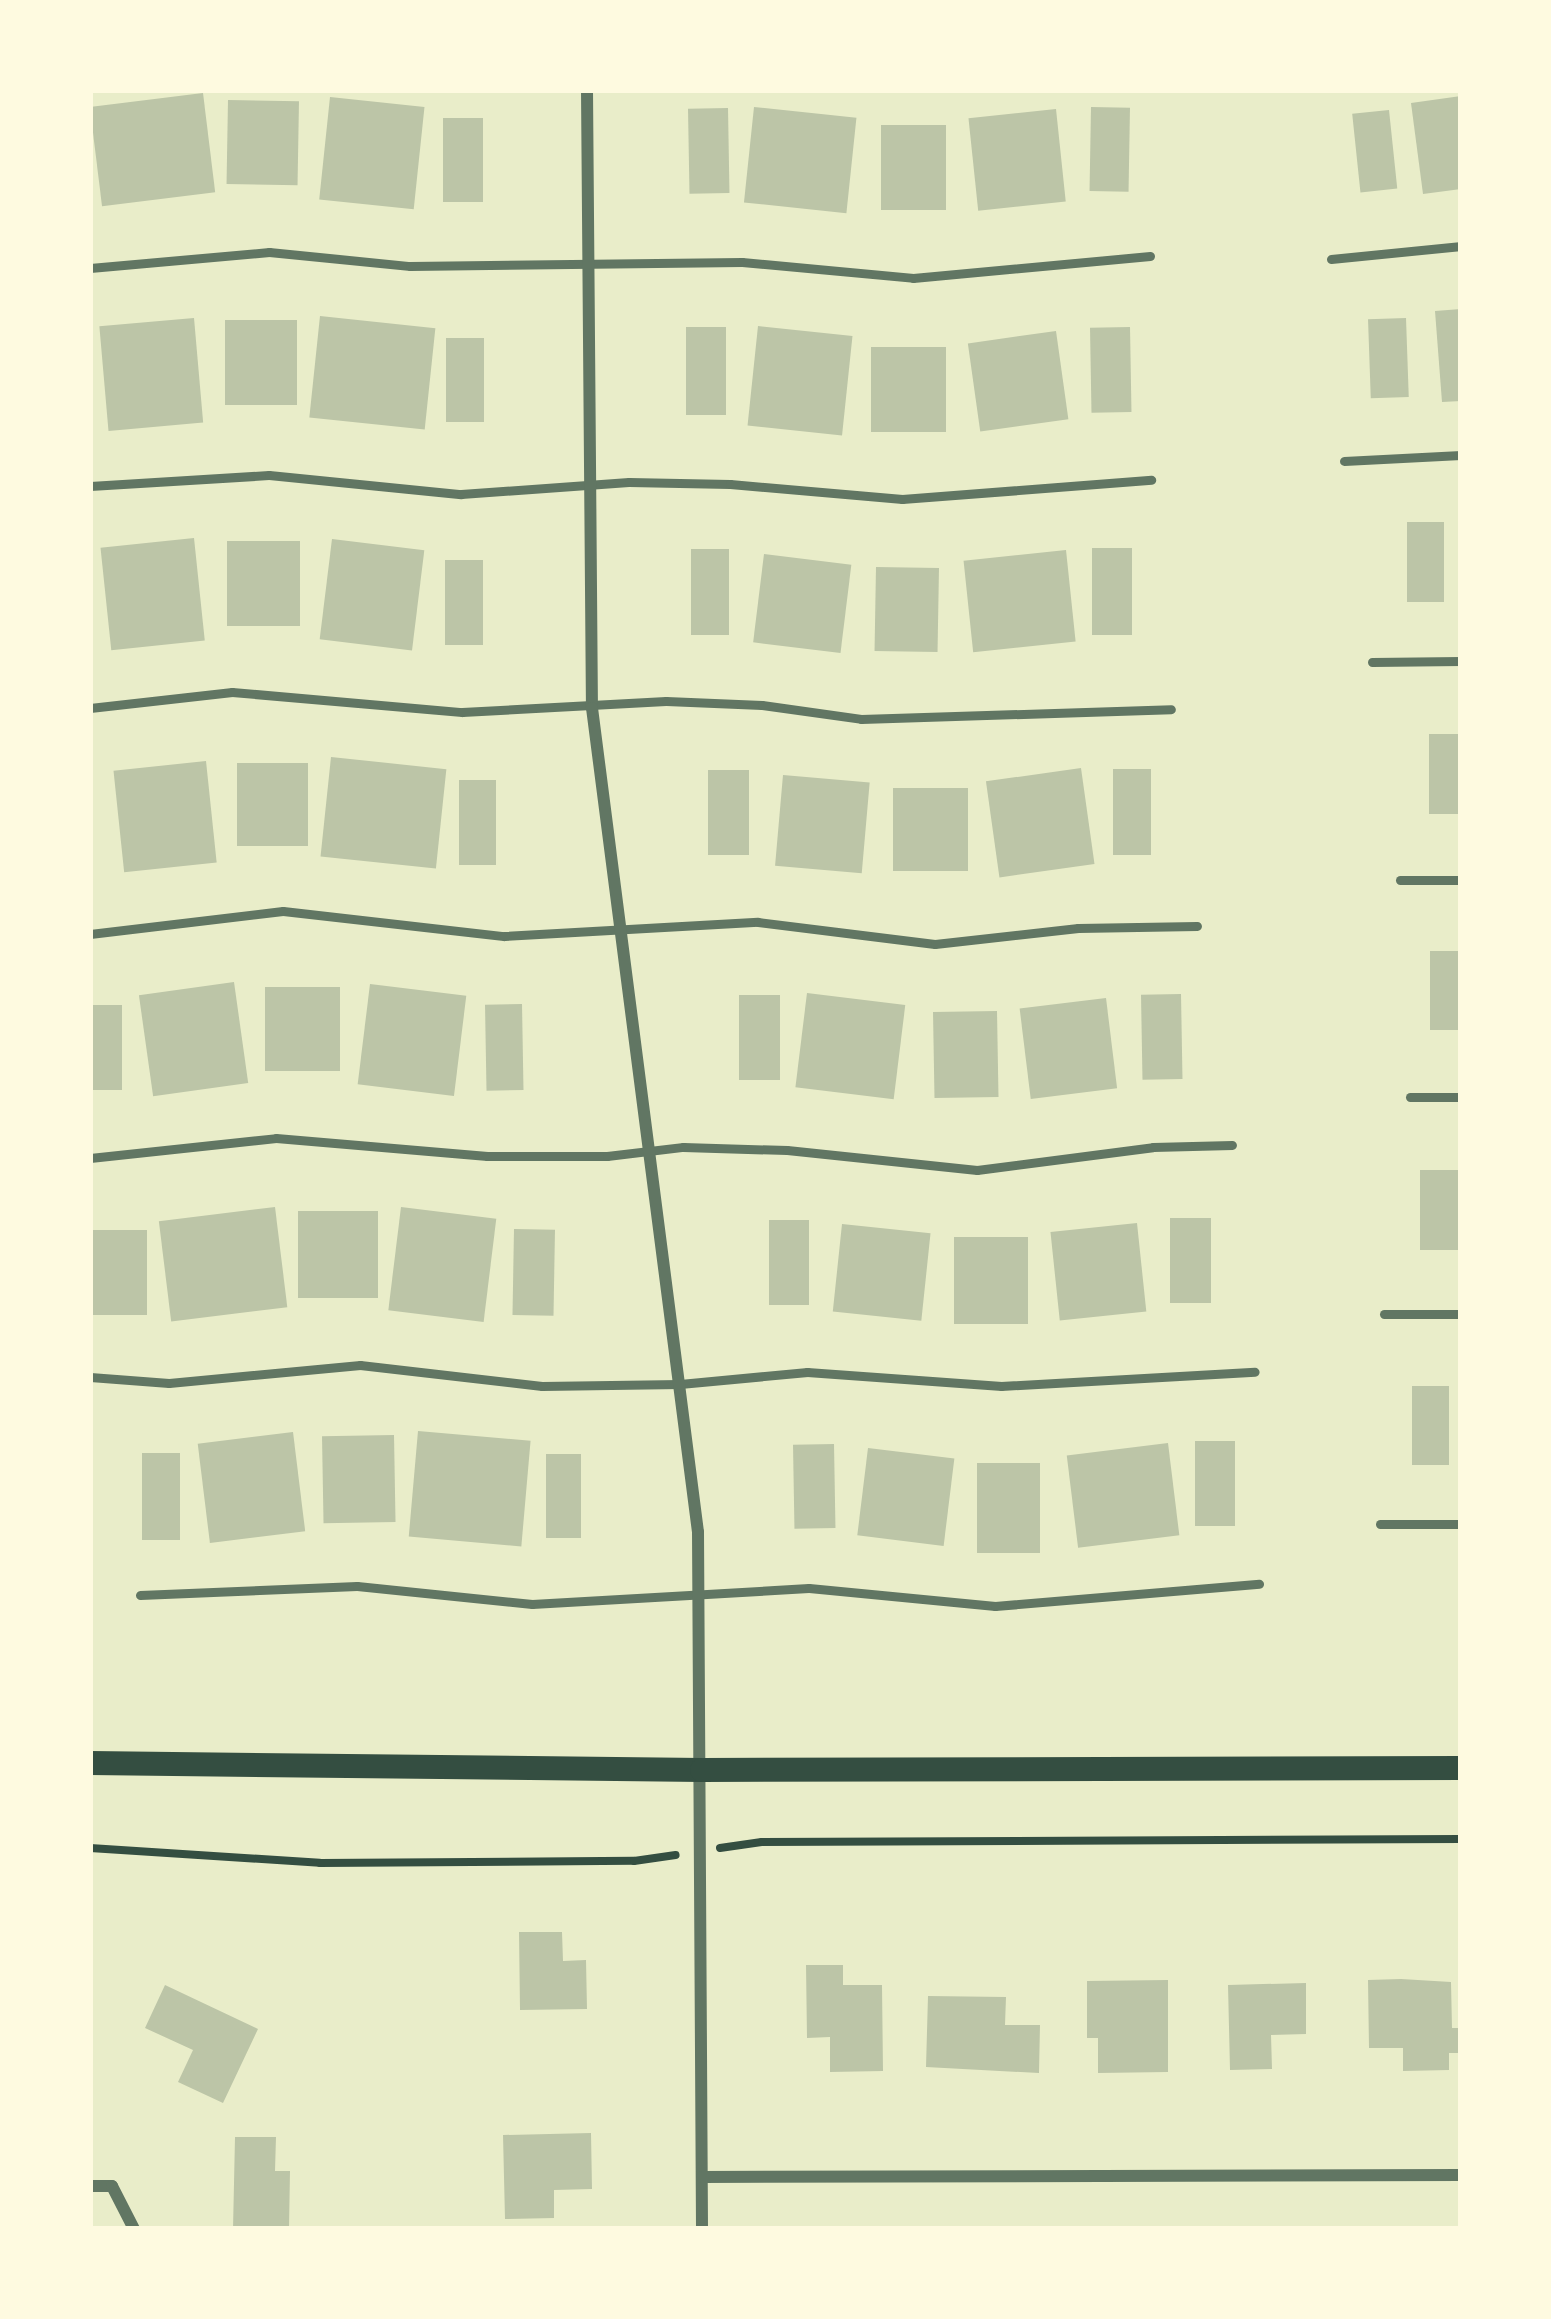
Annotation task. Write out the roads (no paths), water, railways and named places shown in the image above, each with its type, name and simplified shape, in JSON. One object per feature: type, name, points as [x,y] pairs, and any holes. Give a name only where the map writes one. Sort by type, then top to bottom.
[{"type":"main road","points":[[90,1763],[702,1770],[1461,1768]]},
{"type":"street","points":[[586,90],[586,488],[592,708],[617,929],[680,1384],[700,1593],[702,2229]]},
{"type":"street","points":[[702,2177],[1461,2175]]},
{"type":"street","points":[[90,2186],[112,2186],[134,2229]]},
{"type":"lane","points":[[1331,259],[1461,246]]},
{"type":"lane","points":[[90,268],[269,252],[410,266],[546,268],[584,262],[742,262],[913,278],[1150,256]]},
{"type":"lane","points":[[1345,461],[1461,454]]},
{"type":"lane","points":[[90,486],[269,475],[461,494],[629,482],[730,484],[902,499],[1151,480]]},
{"type":"lane","points":[[1372,662],[1461,661]]},
{"type":"lane","points":[[90,708],[232,692],[462,712],[592,708],[666,700],[762,705],[861,719],[1171,709]]},
{"type":"lane","points":[[1400,880],[1461,880]]},
{"type":"lane","points":[[90,934],[284,911],[504,936],[758,922],[935,944],[1078,928],[1197,926]]},
{"type":"lane","points":[[1410,1097],[1461,1097]]},
{"type":"lane","points":[[90,1158],[276,1138],[487,1156],[683,1147],[787,1150],[977,1170],[1153,1147],[1232,1145]]},
{"type":"lane","points":[[1384,1313],[1461,1314]]},
{"type":"lane","points":[[90,1376],[169,1382],[360,1365],[542,1386],[680,1384],[807,1372],[1000,1386],[1255,1372]]},
{"type":"lane","points":[[1380,1524],[1461,1524]]},
{"type":"lane","points":[[140,1595],[357,1586],[532,1604],[809,1588],[995,1606],[1259,1584]]}]
